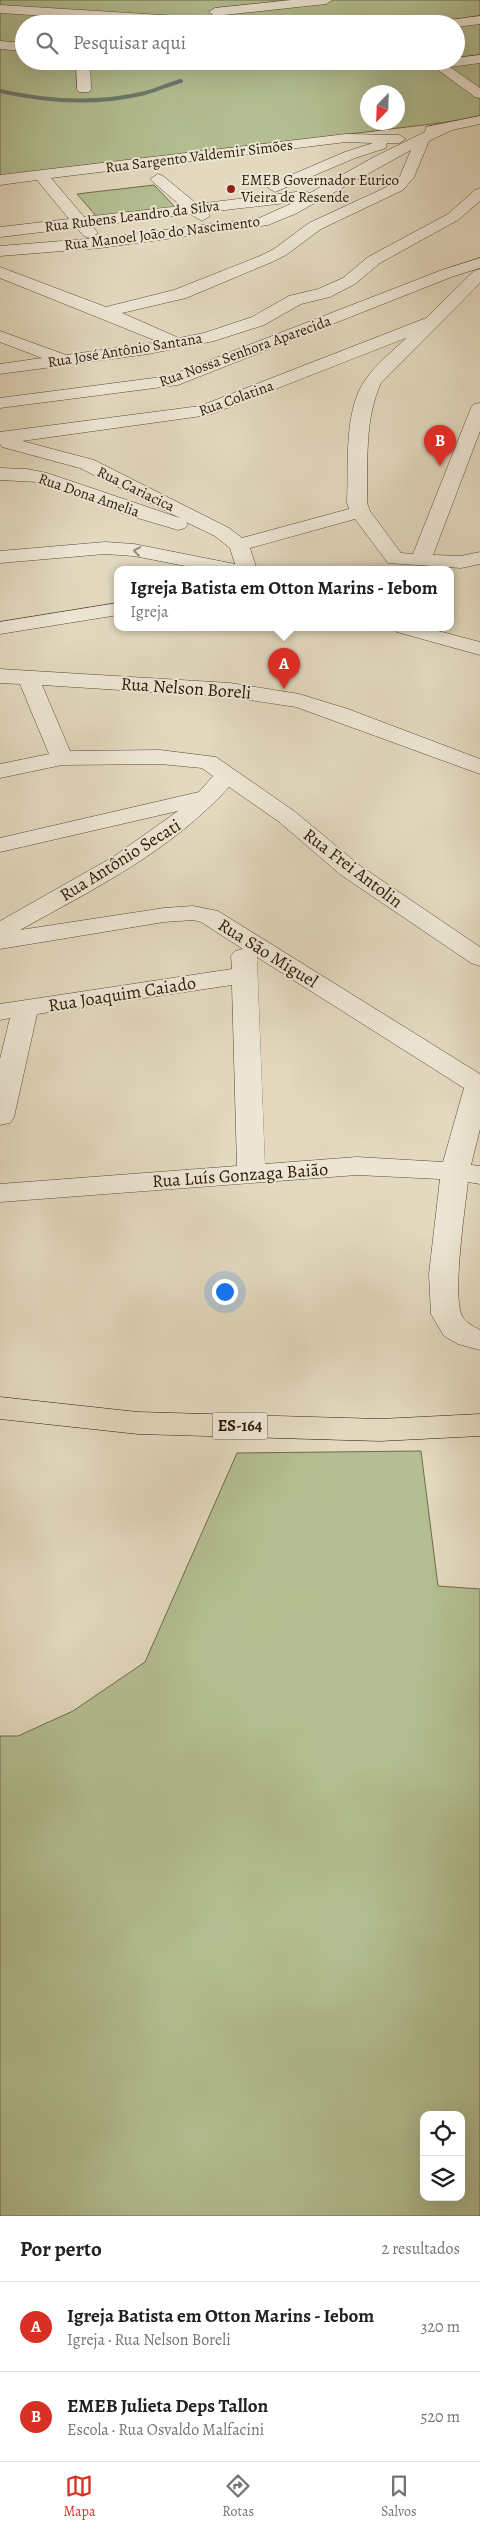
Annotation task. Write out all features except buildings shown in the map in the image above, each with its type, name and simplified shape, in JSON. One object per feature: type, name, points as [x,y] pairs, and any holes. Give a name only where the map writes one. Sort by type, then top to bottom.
[{"type":"highway","name":"ES-164","points":[[0,1408],[138,1424],[380,1430],[480,1425]]},
{"type":"street","points":[[188,15],[326,0]]},
{"type":"street","points":[[0,9],[107,15]]},
{"type":"street","points":[[465,22],[480,20]]},
{"type":"street","points":[[0,45],[15,46]]},
{"type":"street","points":[[465,60],[480,59]]},
{"type":"street","points":[[83,70],[84,89]]},
{"type":"street","points":[[446,70],[480,94]]},
{"type":"street","points":[[275,187],[350,155],[399,139],[480,120]]},
{"type":"street","name":"Rua Manoel João do Nascimento","points":[[0,251],[100,243],[216,229],[276,218],[379,160],[449,126]]},
{"type":"street","name":"Rua Sargento Valdemir Simões","points":[[0,180],[346,138],[399,139]]},
{"type":"street","points":[[104,312],[180,294],[280,252],[315,226],[398,187],[408,177],[423,139]]},
{"type":"street","points":[[293,162],[350,155]]},
{"type":"street","points":[[42,176],[65,206],[100,243]]},
{"type":"street","points":[[139,182],[177,177]]},
{"type":"street","points":[[158,180],[216,229]]},
{"type":"street","points":[[35,192],[72,188]]},
{"type":"street","name":"Rua Rubens Leandro da Silva","points":[[0,232],[323,193]]},
{"type":"street","name":"Rua José Antônio Santana","points":[[0,369],[126,353],[177,343],[243,326],[269,316],[296,300],[337,288],[390,250],[453,217],[480,193]]},
{"type":"street","points":[[47,209],[65,206]]},
{"type":"street","name":"Rua Nossa Senhora Aparecida","points":[[0,403],[172,381],[448,273],[480,263]]},
{"type":"street","points":[[0,272],[104,312],[177,343]]},
{"type":"street","points":[[474,562],[395,559],[360,512],[356,490],[360,420],[364,400],[379,374],[480,274]]},
{"type":"street","name":"Rua Colatina","points":[[0,439],[203,411],[432,322]]},
{"type":"street","points":[[0,336],[63,360]]},
{"type":"street","points":[[420,561],[480,408]]},
{"type":"street","name":"Rua Cariacica","points":[[0,439],[86,464],[237,542]]},
{"type":"street","points":[[0,449],[19,445]]},
{"type":"street","name":"Rua Dona Amelia","points":[[0,474],[26,474],[49,478],[147,515],[237,542]]},
{"type":"street","points":[[246,566],[237,542],[360,512]]},
{"type":"street","points":[[0,556],[68,549],[105,548],[134,550],[216,566]]},
{"type":"street","points":[[0,628],[114,610]]},
{"type":"street","points":[[454,627],[480,634]]},
{"type":"street","points":[[415,631],[480,649]]},
{"type":"street","name":"Rua Nelson Boreli","points":[[0,676],[230,690],[299,701],[358,721],[480,768]]},
{"type":"street","points":[[28,678],[62,758]]},
{"type":"street","name":"Rua Frei Antolin","points":[[0,771],[62,758],[189,758],[208,762],[228,774],[286,816],[350,870],[480,958]]},
{"type":"street","name":"Rua Antônio Secati","points":[[0,931],[118,864],[178,825],[210,797],[228,774]]},
{"type":"street","points":[[0,845],[210,797]]},
{"type":"street","name":"Rua São Miguel","points":[[0,942],[164,915],[194,913],[216,920],[479,1086]]},
{"type":"street","points":[[244,938],[250,1175]]},
{"type":"street","name":"Rua Joaquim Caiado","points":[[12,1011],[244,974]]},
{"type":"street","points":[[0,1117],[12,1011]]},
{"type":"street","points":[[479,1086],[468,1173],[444,1274],[446,1314],[455,1329],[469,1337],[480,1340]]},
{"type":"street","name":"Rua Luís Gonzaga Baião","points":[[0,1193],[357,1166],[468,1173]]},
{"type":"green space","points":[[0,0],[480,0],[480,118],[405,127],[405,85],[360,85],[360,130],[382,130],[0,177]]},
{"type":"green space","points":[[154,185],[178,210],[98,218],[77,194]]},
{"type":"green space","points":[[421,1451],[438,1586],[480,1589],[480,2216],[0,2216],[0,1736],[18,1736],[73,1711],[145,1662],[237,1453]]},
{"type":"waterway","points":[[0,91],[36,98],[90,101],[127,97],[181,81]]},
{"type":"place","name":"EMEB Governador Eurico Vieira de Resende","points":[[231,189]]},
{"type":"place","name":"EMEB Julieta Deps Tallon","points":[[440,466]]},
{"type":"place","name":"Igreja Batista em Otton Marins - Iebom","points":[[284,689]]}]
